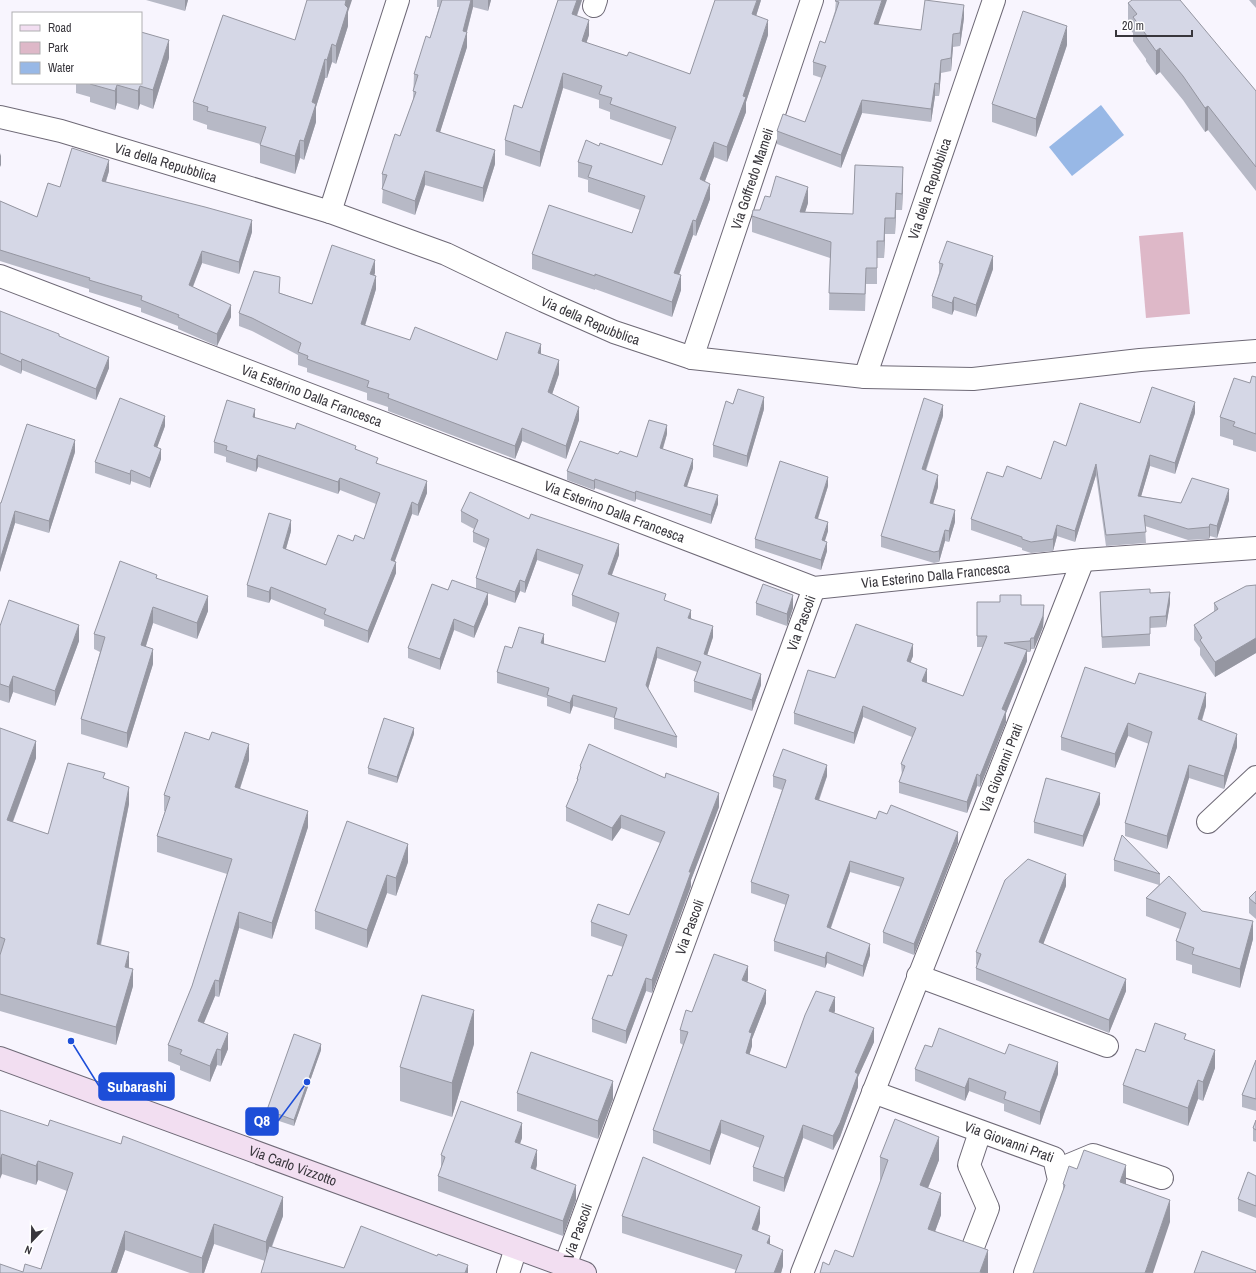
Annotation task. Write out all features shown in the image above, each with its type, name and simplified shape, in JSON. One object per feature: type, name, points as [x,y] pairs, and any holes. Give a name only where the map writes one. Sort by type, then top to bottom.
[{"type":"street","points":[[330,212],[398,0]]},
{"type":"street","name":"Via Goffredo Mameli","points":[[692,358],[812,0]]},
{"type":"street","name":"Via della Repubblica","points":[[865,376],[994,0]]},
{"type":"street","name":"Via della Repubblica","points":[[0,116],[61,131],[330,212],[446,254],[544,301],[614,332],[692,358],[865,376],[973,379],[1140,360],[1256,351]]},
{"type":"street","name":"Via Esterino Dalla Francesca","points":[[0,276],[814,588],[1083,560],[1256,548]]},
{"type":"street","name":"Via Giovanni Prati","points":[[802,1273],[1083,560]]},
{"type":"street","name":"Via Pascoli","points":[[575,1270],[814,588]]},
{"type":"street","points":[[1208,822],[1256,777]]},
{"type":"street","points":[[918,976],[1107,1046]]},
{"type":"street","name":"Via Carlo Vizzotto","points":[[0,1058],[575,1270]]},
{"type":"street","name":"Via Giovanni Prati","points":[[873,1092],[1054,1158],[1059,1180],[1025,1273]]},
{"type":"street","points":[[973,1247],[988,1208],[969,1165],[980,1132]]},
{"type":"street","points":[[1056,1170],[1093,1155],[1162,1178]]},
{"type":"street","points":[[508,1273],[516,1248]]},
{"type":"green space","points":[[1183,232],[1190,314],[1146,318],[1139,236]]},
{"type":"water","points":[[1101,105],[1124,135],[1072,176],[1049,147]]},
{"type":"building","points":[[307,0],[346,0],[345,5],[348,8],[336,46],[332,44],[327,60],[325,59],[312,102],[316,104],[304,141],[300,140],[295,156],[260,145],[266,127],[207,111],[208,107],[193,102],[223,15],[295,40]]},
{"type":"building","points":[[442,0],[471,0],[463,31],[467,32],[436,131],[495,150],[483,188],[425,171],[415,201],[382,189],[387,175],[382,174],[395,134],[400,136],[416,92],[413,91],[418,75],[414,74],[426,36],[430,38]]},
{"type":"building","points":[[558,0],[577,0],[572,14],[589,20],[582,41],[627,56],[629,52],[690,74],[715,0],[757,0],[752,14],[768,20],[743,96],[746,97],[727,147],[714,142],[700,179],[710,184],[696,221],[693,220],[674,273],[681,275],[672,302],[595,274],[595,276],[532,254],[549,205],[632,233],[645,196],[588,177],[592,166],[578,162],[586,140],[599,146],[600,143],[662,165],[676,127],[610,104],[612,98],[599,94],[602,86],[563,73],[540,152],[505,140],[514,105],[522,108]]},
{"type":"building","points":[[882,0],[874,24],[921,30],[925,0],[964,5],[960,33],[953,34],[951,58],[941,60],[939,84],[935,83],[931,109],[862,100],[841,155],[777,131],[783,114],[805,122],[826,66],[813,62],[820,41],[825,43],[839,2],[835,1]]},
{"type":"building","points":[[1132,0],[1180,0],[1256,91],[1256,167],[1208,106],[1205,108],[1183,76],[1160,48],[1156,51],[1133,17],[1137,14],[1128,3]]},
{"type":"building","points":[[1023,11],[1067,26],[1036,119],[992,104]]},
{"type":"building","points":[[142,32],[169,40],[153,90],[140,86],[138,91],[117,85],[115,91],[90,84],[142,84]]},
{"type":"building","points":[[72,148],[109,160],[102,181],[252,220],[239,262],[202,251],[189,285],[231,305],[217,334],[178,317],[179,315],[141,300],[142,296],[0,250],[0,201],[37,217],[48,183],[60,187]]},
{"type":"building","points":[[855,165],[903,167],[902,194],[896,193],[895,218],[885,218],[884,241],[877,241],[877,268],[866,268],[865,294],[829,293],[831,242],[752,216],[753,210],[760,210],[765,196],[770,197],[776,176],[808,187],[800,212],[853,214]]},
{"type":"building","points":[[947,241],[993,256],[976,305],[954,297],[952,303],[932,296],[943,264],[939,263]]},
{"type":"building","points":[[332,245],[375,260],[370,274],[376,276],[361,324],[410,340],[415,327],[497,360],[506,332],[541,344],[538,353],[559,360],[548,392],[579,407],[566,446],[522,428],[515,446],[388,398],[389,394],[367,387],[369,381],[307,359],[308,356],[298,352],[301,343],[239,313],[254,271],[280,277],[279,293],[312,304]]},
{"type":"building","points":[[0,311],[59,334],[59,336],[109,357],[96,389],[22,359],[21,362],[0,353]]},
{"type":"building","points":[[1252,376],[1256,377],[1256,434],[1233,426],[1235,422],[1220,417],[1234,378],[1250,383]]},
{"type":"building","points":[[1152,387],[1195,402],[1175,463],[1150,455],[1138,496],[1181,503],[1192,478],[1229,489],[1217,526],[1210,524],[1209,527],[1188,529],[1144,515],[1146,532],[1106,535],[1096,464],[1075,531],[1057,525],[1053,539],[1031,542],[1022,539],[1022,537],[971,519],[987,472],[1003,477],[1007,466],[1041,479],[1054,441],[1066,446],[1080,403],[1140,423]]},
{"type":"building","points":[[738,389],[764,397],[747,456],[713,445],[726,401],[733,404]]},
{"type":"building","points":[[120,398],[165,416],[154,446],[161,449],[150,478],[131,470],[130,474],[95,462]]},
{"type":"building","points":[[924,398],[943,405],[922,469],[938,475],[930,503],[955,510],[949,531],[945,530],[939,551],[934,552],[881,536]]},
{"type":"building","points":[[227,400],[255,409],[253,417],[295,429],[297,423],[356,446],[355,449],[378,458],[376,463],[427,481],[418,505],[412,502],[391,560],[396,562],[368,631],[324,614],[326,609],[271,587],[269,592],[247,585],[269,513],[291,520],[283,548],[326,565],[338,535],[353,541],[355,535],[364,539],[380,493],[340,478],[338,482],[258,455],[256,460],[226,450],[227,446],[214,442]]},
{"type":"building","points":[[649,420],[667,425],[660,448],[693,459],[684,486],[718,495],[711,515],[636,491],[635,493],[595,479],[594,481],[567,471],[580,441],[618,454],[620,451],[637,457]]},
{"type":"building","points":[[27,424],[75,440],[49,521],[15,511],[0,560],[0,503]]},
{"type":"building","points":[[780,461],[828,477],[815,518],[828,522],[822,540],[827,542],[821,560],[755,539]]},
{"type":"building","points":[[470,492],[529,519],[531,514],[619,544],[608,574],[666,594],[664,600],[691,610],[688,618],[713,626],[704,654],[761,674],[752,700],[694,681],[701,662],[657,647],[646,685],[677,737],[614,718],[617,708],[573,695],[570,703],[547,695],[549,688],[497,672],[505,646],[512,648],[519,627],[544,634],[541,643],[605,662],[619,613],[572,595],[583,565],[537,549],[525,582],[520,580],[515,592],[476,578],[489,539],[473,532],[478,520],[461,511]]},
{"type":"building","points":[[120,561],[157,575],[156,578],[208,596],[197,623],[153,607],[141,645],[153,649],[127,733],[81,719],[105,637],[94,634]]},
{"type":"building","points":[[452,580],[488,593],[474,627],[454,619],[440,659],[408,648],[432,584],[448,590]]},
{"type":"building","points":[[763,584],[793,595],[787,614],[756,603]]},
{"type":"building","points":[[1256,585],[1256,638],[1215,662],[1200,640],[1202,638],[1194,625],[1218,609],[1214,603],[1246,586]]},
{"type":"building","points":[[1150,589],[1150,593],[1170,592],[1166,616],[1150,617],[1150,634],[1102,637],[1100,592]]},
{"type":"building","points":[[1000,595],[1021,595],[1021,605],[1044,605],[1043,616],[1034,638],[1031,638],[1030,641],[1004,643],[1027,650],[1002,709],[1006,711],[980,776],[977,774],[967,802],[899,782],[905,766],[901,764],[916,728],[863,706],[854,733],[794,713],[808,670],[835,678],[856,624],[913,644],[907,661],[927,669],[922,681],[963,696],[987,636],[977,636],[977,602],[1000,602]]},
{"type":"building","points":[[9,600],[79,625],[55,691],[13,676],[9,687],[0,684],[0,626]]},
{"type":"building","points":[[1085,667],[1135,684],[1139,673],[1206,693],[1198,719],[1237,734],[1224,776],[1189,765],[1167,836],[1125,823],[1152,732],[1128,723],[1115,754],[1061,737]]},
{"type":"building","points":[[384,718],[414,728],[397,777],[368,768]]},
{"type":"building","points":[[0,728],[36,741],[7,820],[48,834],[68,763],[105,773],[103,778],[129,787],[97,944],[129,952],[125,967],[133,969],[116,1027],[0,994],[0,955],[5,939],[0,937]]},
{"type":"building","points":[[185,732],[209,740],[212,732],[249,744],[235,787],[308,811],[272,923],[239,912],[219,981],[215,980],[198,1021],[228,1033],[221,1050],[217,1049],[210,1066],[180,1054],[182,1050],[168,1045],[192,986],[232,859],[157,836],[170,797],[164,795]]},
{"type":"building","points":[[589,744],[665,778],[666,773],[719,793],[689,872],[691,872],[652,980],[646,978],[626,1031],[592,1019],[608,975],[612,976],[627,935],[591,922],[598,904],[629,915],[665,832],[621,815],[612,828],[566,807],[578,779],[580,766]]},
{"type":"building","points":[[783,749],[827,765],[815,799],[876,819],[879,811],[887,814],[891,805],[958,832],[914,944],[883,932],[904,878],[850,861],[827,927],[870,944],[863,966],[827,952],[825,958],[774,941],[789,895],[751,882],[786,780],[773,776]]},
{"type":"building","points":[[1046,778],[1100,793],[1083,836],[1034,822]]},
{"type":"building","points":[[347,821],[408,844],[396,878],[387,875],[367,930],[315,911]]},
{"type":"building","points":[[1122,835],[1160,874],[1114,860]]},
{"type":"building","points":[[1028,859],[1066,874],[1039,942],[1126,979],[1109,1020],[976,968],[981,954],[976,952],[1005,880]]},
{"type":"building","points":[[1169,876],[1202,911],[1253,921],[1240,969],[1192,954],[1194,948],[1176,941],[1186,913],[1146,898]]},
{"type":"building","points":[[1256,891],[1256,904],[1249,898]]},
{"type":"building","points":[[714,954],[748,966],[742,980],[766,990],[749,1032],[752,1033],[746,1053],[786,1068],[805,1015],[816,991],[835,997],[829,1011],[874,1028],[855,1072],[858,1074],[840,1123],[833,1136],[803,1125],[784,1178],[753,1167],[764,1136],[721,1120],[710,1151],[653,1130],[688,1032],[680,1030],[686,1010],[692,1012]]},
{"type":"building","points":[[422,995],[474,1010],[452,1083],[400,1067]]},
{"type":"building","points":[[1155,1023],[1186,1034],[1184,1039],[1215,1050],[1203,1082],[1198,1080],[1188,1108],[1123,1085],[1136,1049],[1145,1052]]},
{"type":"building","points":[[939,1028],[1005,1054],[1009,1044],[1058,1062],[1040,1112],[1004,1099],[1006,1092],[969,1078],[965,1088],[915,1069],[925,1045],[932,1047]]},
{"type":"building","points":[[294,1034],[321,1044],[294,1120],[267,1110]]},
{"type":"building","points":[[531,1052],[613,1081],[598,1121],[517,1093]]},
{"type":"building","points":[[1256,1060],[1256,1099],[1242,1095]]},
{"type":"building","points":[[461,1101],[522,1123],[515,1142],[537,1150],[531,1168],[576,1185],[563,1221],[438,1176],[445,1157],[441,1155]]},
{"type":"building","points":[[0,1110],[48,1126],[50,1120],[121,1144],[123,1136],[283,1197],[266,1242],[214,1224],[202,1258],[125,1231],[111,1273],[0,1273],[0,1264],[23,1272],[25,1264],[41,1269],[73,1173],[38,1161],[36,1166],[2,1154],[0,1160]]},
{"type":"building","points":[[895,1119],[939,1137],[920,1185],[941,1193],[928,1229],[988,1250],[980,1272],[984,1273],[820,1273],[823,1262],[829,1265],[835,1250],[853,1257],[888,1160],[880,1157]]},
{"type":"building","points":[[1256,1120],[1256,1130],[1253,1128]]},
{"type":"building","points":[[1084,1150],[1126,1165],[1120,1182],[1170,1200],[1145,1273],[1033,1273],[1065,1185],[1063,1184],[1069,1166],[1077,1169]]},
{"type":"building","points":[[643,1157],[760,1207],[752,1229],[770,1236],[767,1243],[783,1250],[774,1273],[735,1273],[742,1255],[622,1216]]},
{"type":"building","points":[[1248,1172],[1256,1176],[1256,1206],[1238,1199]]},
{"type":"building","points":[[361,1226],[437,1256],[438,1254],[468,1265],[465,1273],[261,1273],[269,1246],[344,1268]]},
{"type":"building","points":[[1202,1251],[1256,1271],[1256,1273],[1194,1273]]},
{"type":"place","name":"Subarashi","points":[[71,1041]]},
{"type":"place","name":"Q8","points":[[307,1082]]}]
